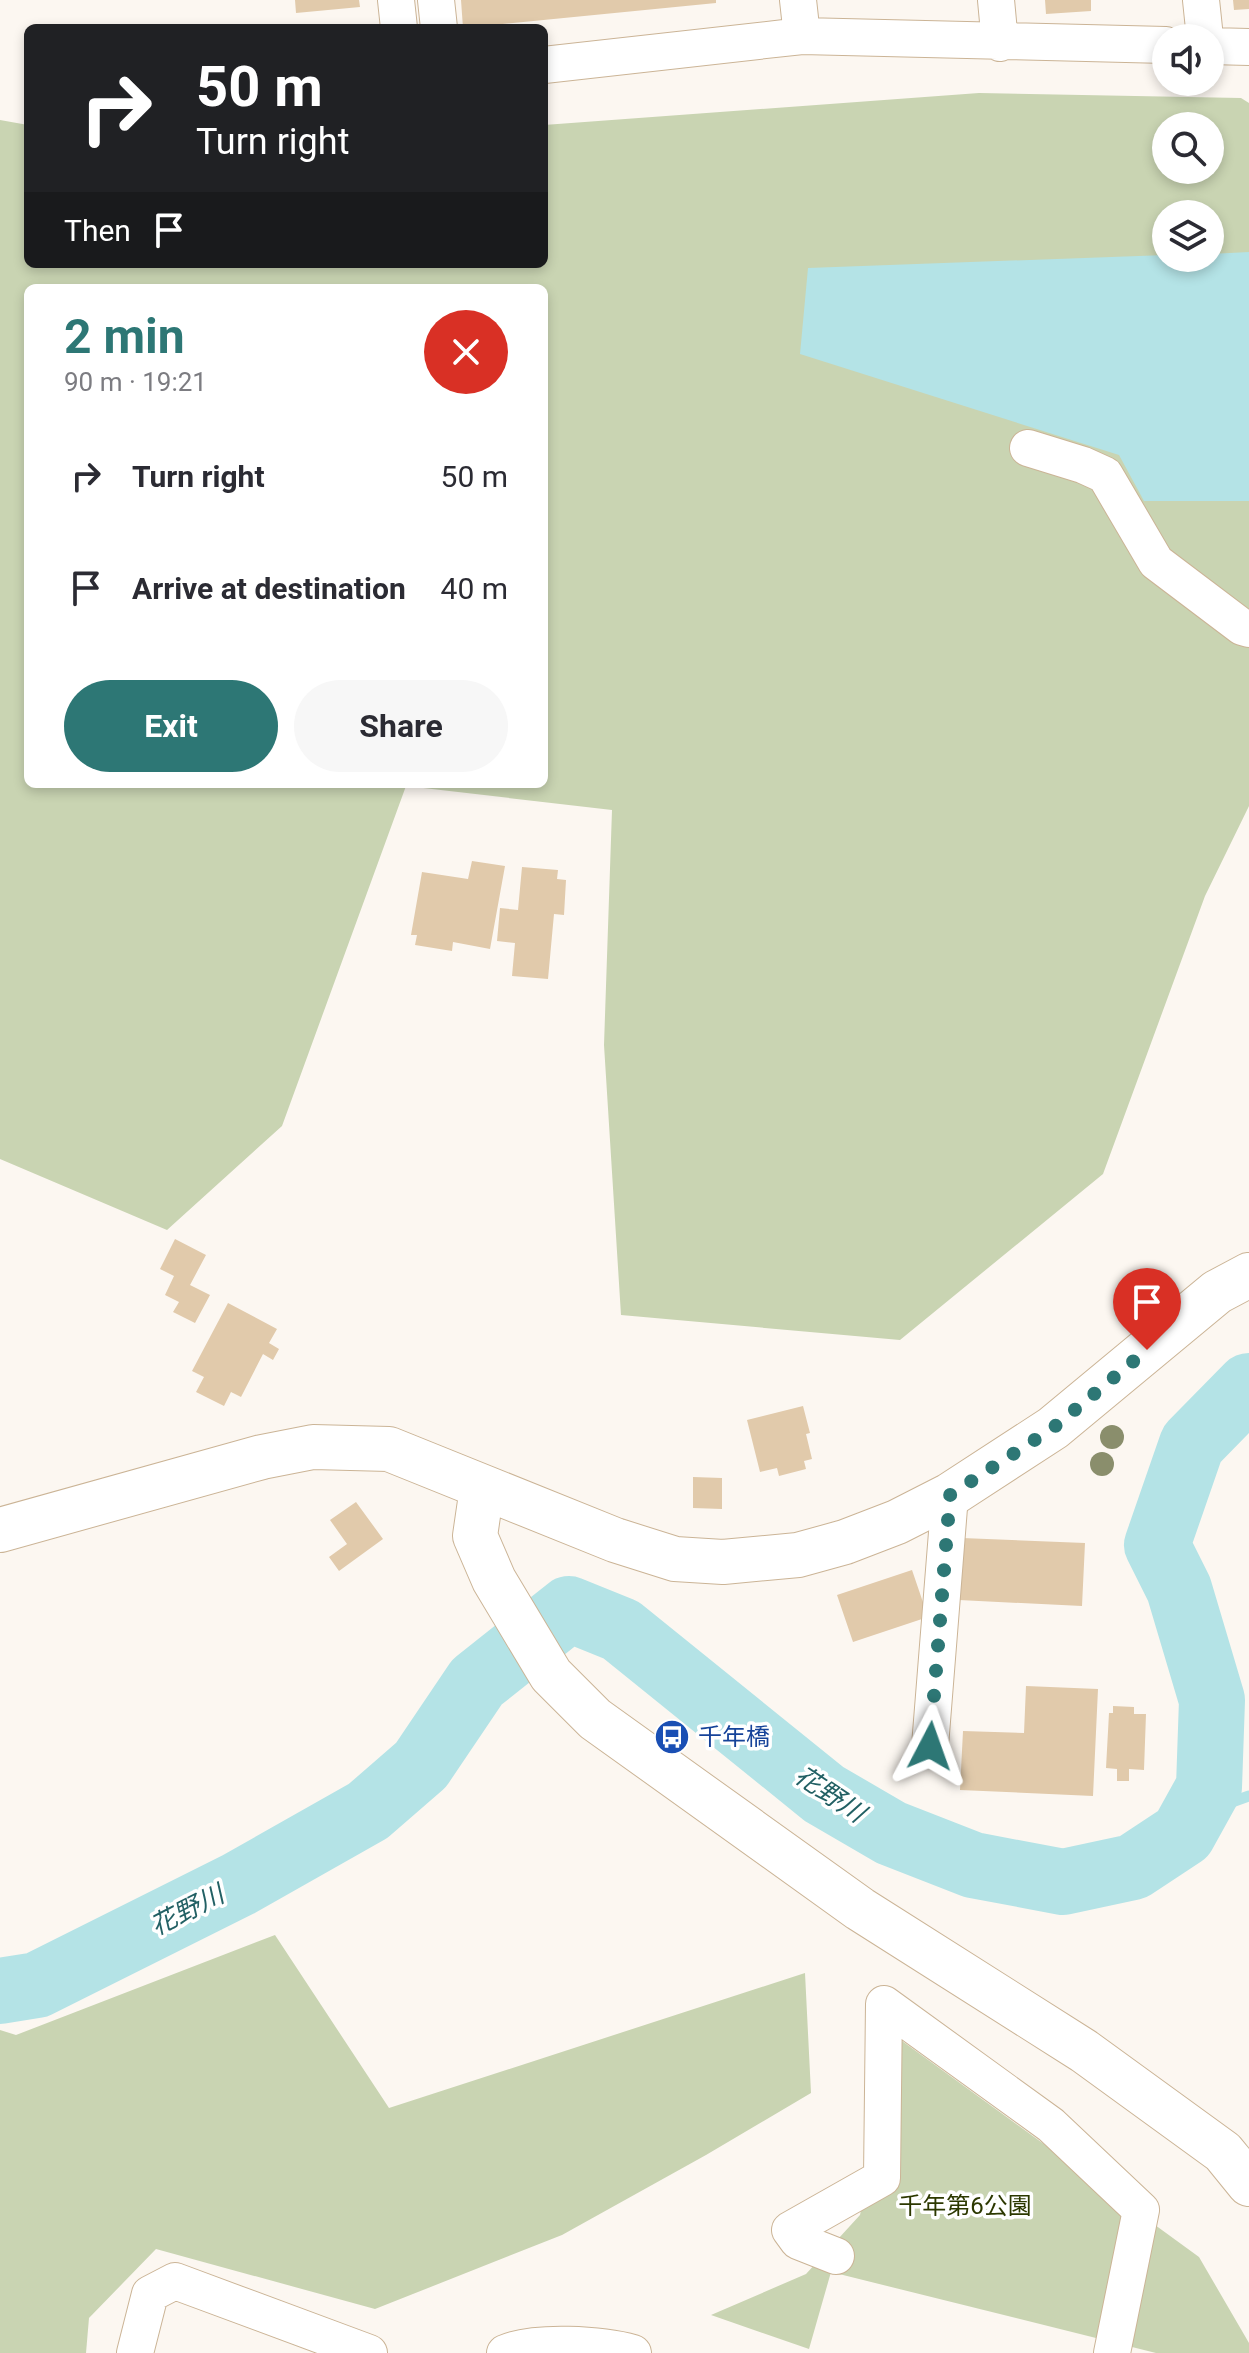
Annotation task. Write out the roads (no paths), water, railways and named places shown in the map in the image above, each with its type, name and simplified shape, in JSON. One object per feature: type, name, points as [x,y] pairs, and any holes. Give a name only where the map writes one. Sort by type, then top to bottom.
[{"type":"street","points":[[396,0],[399,24]]},
{"type":"street","points":[[436,0],[439,24]]},
{"type":"street","points":[[798,0],[802,36]]},
{"type":"street","points":[[996,0],[1000,43]]},
{"type":"street","points":[[1201,0],[1204,24]]},
{"type":"street","points":[[548,65],[802,36],[1152,45]]},
{"type":"street","points":[[1224,46],[1249,47]]},
{"type":"street","points":[[1028,448],[1105,475],[1156,562],[1242,627],[1249,629]]},
{"type":"street","points":[[0,1530],[262,1457],[313,1447],[389,1449],[447,1470],[482,1488],[675,1559],[723,1562],[798,1555],[845,1542],[897,1522],[950,1495],[1053,1428],[1217,1292],[1249,1275]]},
{"type":"street","points":[[482,1488],[475,1536],[494,1580],[551,1675],[595,1719],[860,1909],[1084,2051],[1223,2152],[1249,2184]]},
{"type":"street","points":[[930,1746],[950,1495]]},
{"type":"street","points":[[836,2256],[798,2241],[790,2230],[882,2178],[884,2004],[1051,2125],[1141,2210],[1112,2353]]},
{"type":"street","points":[[135,2353],[150,2294],[175,2281],[369,2353]]},
{"type":"street","points":[[505,2353],[521,2346],[617,2348],[633,2353]]},
{"type":"water","points":[[1249,252],[1249,501],[1144,501],[1119,455],[800,354],[808,268],[1152,256],[1152,272],[1224,272],[1224,253]]},
{"type":"waterway","name":"花野川","points":[[0,1991],[37,1985],[239,1884],[368,1811],[421,1765],[477,1682],[569,1609],[621,1630],[824,1794],[891,1833],[973,1865],[1063,1882],[1133,1867],[1183,1834],[1209,1787],[1212,1700],[1179,1589],[1157,1545],[1192,1444],[1249,1386]]},
{"type":"waterway","points":[[1193,1816],[1249,1796]]},
{"type":"place","name":"千年橋","points":[[672,1737]]},
{"type":"park label","name":"千年第6公園","points":[[965,2206]]}]
